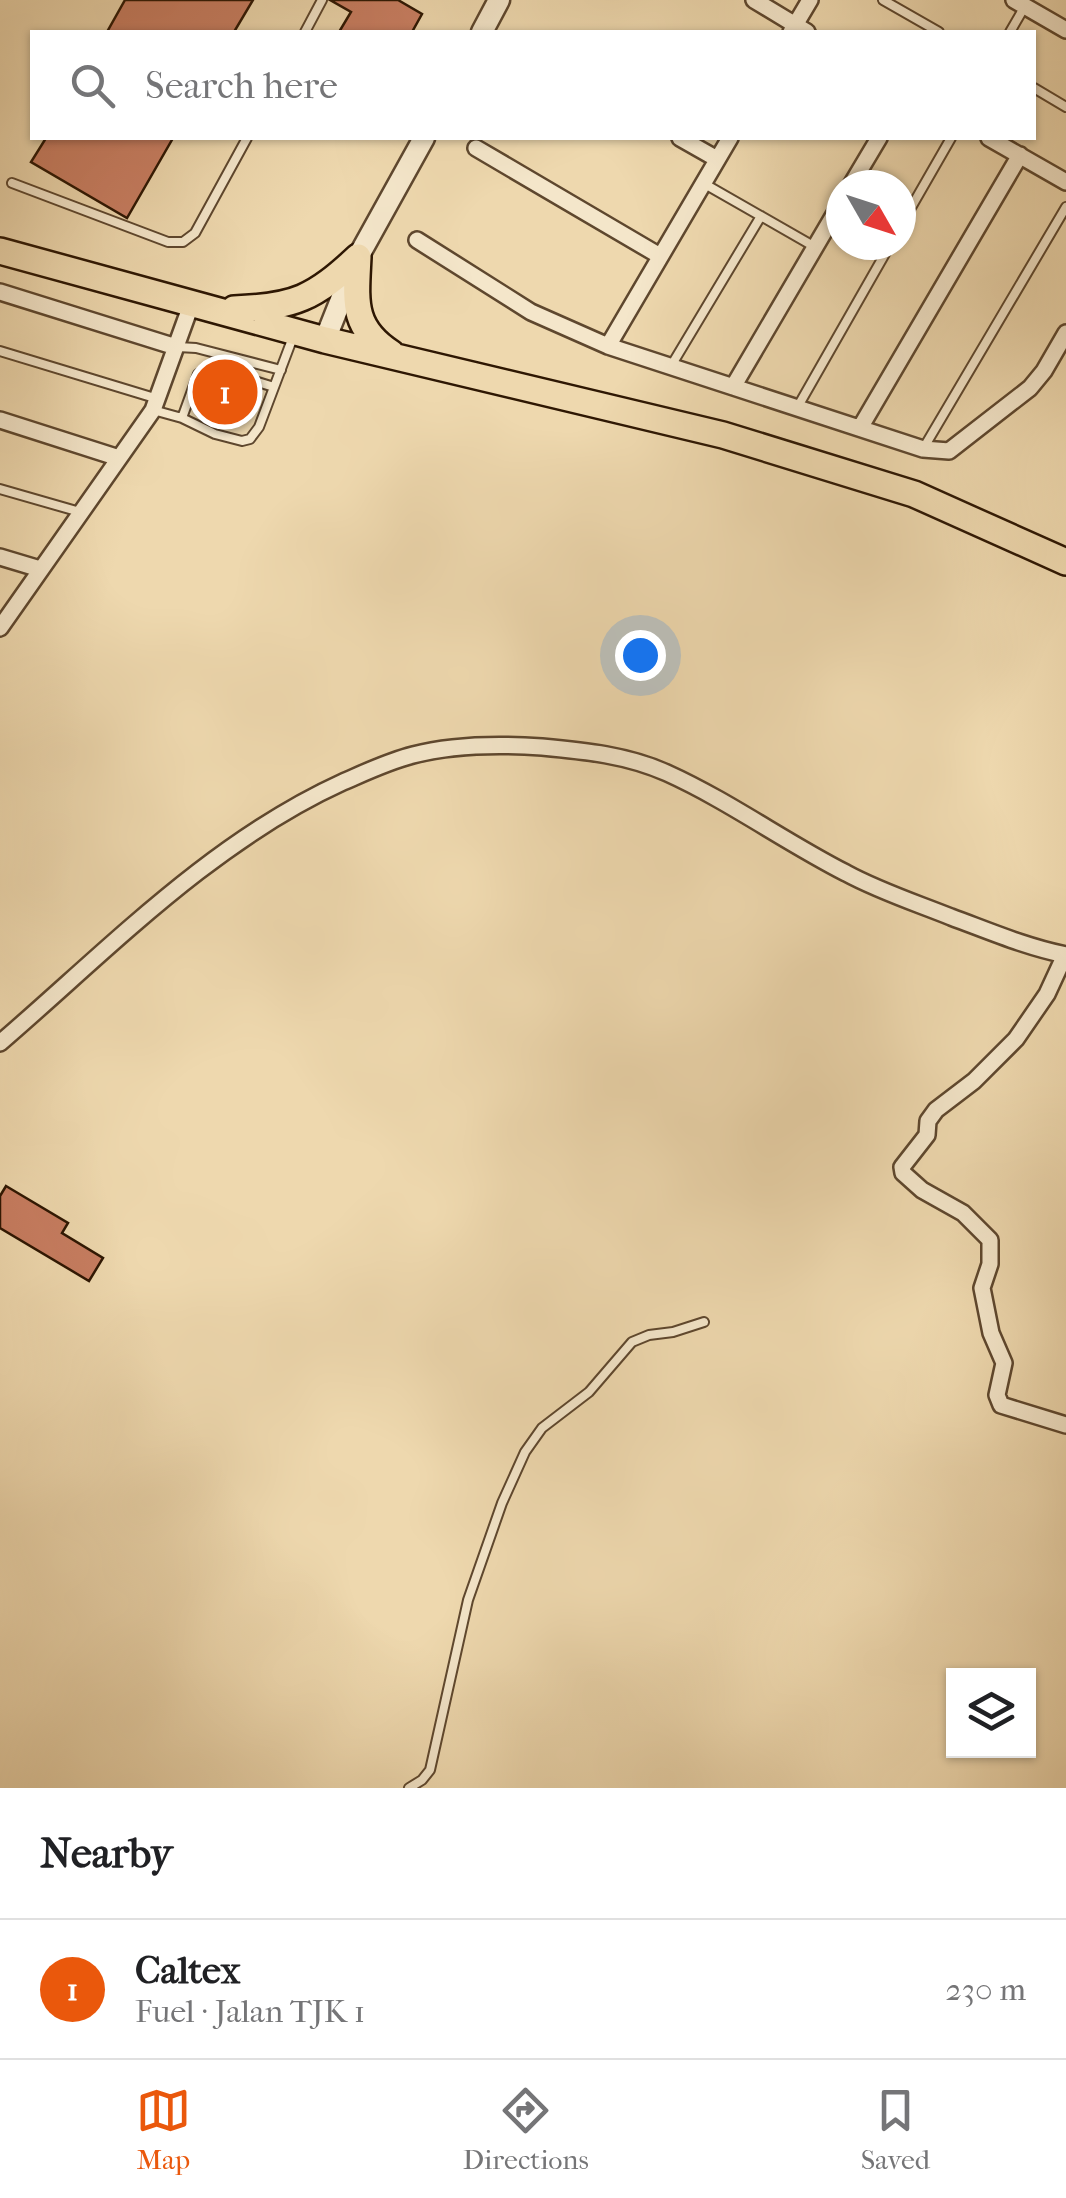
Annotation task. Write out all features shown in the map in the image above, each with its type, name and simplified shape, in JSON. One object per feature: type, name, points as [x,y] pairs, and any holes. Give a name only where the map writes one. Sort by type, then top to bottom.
[{"type":"main road","points":[[0,251],[325,340],[723,435],[914,494],[1066,562]]},
{"type":"main road","points":[[201,307],[245,309],[293,302],[328,285],[358,257]]},
{"type":"main road","points":[[358,257],[360,320],[369,337],[398,358]]},
{"type":"street","points":[[483,30],[499,0]]},
{"type":"street","points":[[754,0],[798,30],[810,0]]},
{"type":"street","points":[[1020,3],[1066,30]]},
{"type":"street","points":[[325,340],[358,257],[423,140]]},
{"type":"street","points":[[684,140],[717,159]]},
{"type":"street","points":[[608,346],[729,140]]},
{"type":"street","points":[[860,170],[878,140]]},
{"type":"street","points":[[993,140],[1066,182]]},
{"type":"street","points":[[476,148],[660,256]]},
{"type":"street","points":[[860,428],[1020,155]]},
{"type":"street","points":[[733,386],[826,228]]},
{"type":"street","points":[[417,240],[531,312],[608,346],[923,449],[949,451],[1016,398],[1044,371],[1066,333]]},
{"type":"street","points":[[0,292],[176,348]]},
{"type":"street","points":[[0,628],[155,404],[176,348],[201,307]]},
{"type":"street","points":[[0,420],[119,458]]},
{"type":"street","points":[[0,557],[40,570]]},
{"type":"street","points":[[0,1043],[227,848],[324,790],[374,768],[413,754],[505,744],[610,754],[667,773],[848,875],[1032,948],[1066,955],[1016,1039],[936,1110],[928,1121],[927,1135],[902,1167],[903,1173],[922,1190],[963,1213],[990,1240],[990,1264],[982,1288],[991,1334],[1004,1363],[997,1395],[1000,1404],[1066,1425]]},
{"type":"lane","points":[[306,30],[322,0]]},
{"type":"lane","points":[[884,0],[936,30]]},
{"type":"lane","points":[[1011,30],[1020,3]]},
{"type":"lane","points":[[1036,89],[1066,107]]},
{"type":"lane","points":[[12,183],[168,242],[183,242],[195,233],[247,140]]},
{"type":"lane","points":[[916,198],[949,140]]},
{"type":"lane","points":[[703,183],[815,247]]},
{"type":"lane","points":[[923,449],[1066,206]]},
{"type":"lane","points":[[670,366],[761,216]]},
{"type":"lane","points":[[798,408],[882,260]]},
{"type":"lane","points":[[0,351],[155,404],[215,434],[242,441],[259,427],[294,332]]},
{"type":"lane","points":[[176,348],[196,348],[281,370]]},
{"type":"lane","points":[[182,418],[198,374],[212,368],[274,387]]},
{"type":"lane","points":[[0,488],[80,512]]},
{"type":"lane","points":[[409,1788],[430,1770],[468,1600],[502,1503],[525,1452],[542,1428],[590,1392],[632,1342],[704,1322]]},
{"type":"building","points":[[125,0],[253,0],[235,30],[108,30]]},
{"type":"building","points":[[330,0],[398,0],[422,14],[413,30],[340,30],[351,12]]},
{"type":"building","points":[[45,140],[172,140],[127,218],[31,162]]},
{"type":"building","points":[[6,1186],[68,1223],[62,1233],[103,1258],[89,1281],[0,1228],[0,1196]]},
{"type":"place","name":"Caltex","points":[[225,392]]}]
